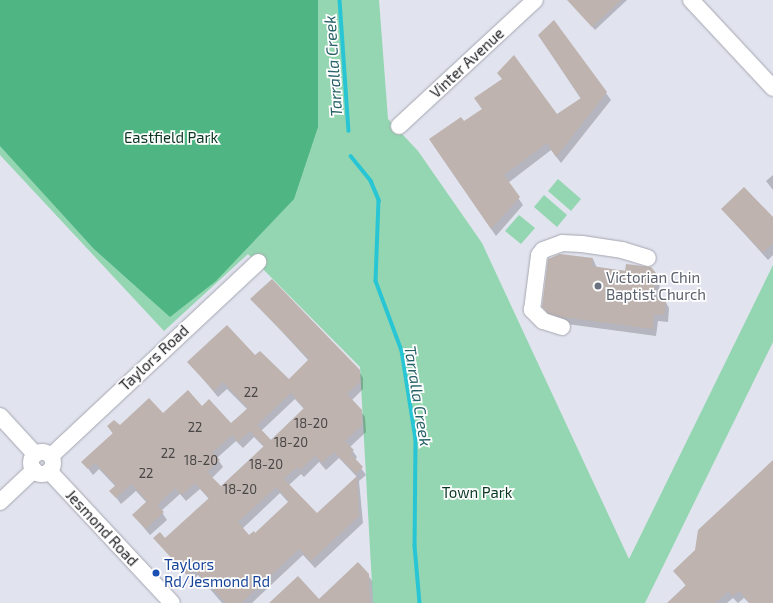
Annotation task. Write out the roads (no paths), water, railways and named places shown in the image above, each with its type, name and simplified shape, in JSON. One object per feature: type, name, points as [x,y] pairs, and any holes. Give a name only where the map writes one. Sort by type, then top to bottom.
[{"type":"street","name":"Vinter Avenue","points":[[399,126],[535,0]]},
{"type":"street","points":[[691,0],[773,88]]},
{"type":"street","points":[[562,328],[543,321],[532,310],[539,255],[543,250],[562,243],[582,244],[622,250],[648,258]]},
{"type":"street","name":"Taylors Road","points":[[0,502],[258,262]]},
{"type":"street","name":"Jesmond Road","points":[[0,416],[172,603]]},
{"type":"waterway","name":"Tarralla Creek","points":[[340,0],[349,131]]},
{"type":"waterway","name":"Tarralla Creek","points":[[351,156],[371,181],[379,200],[376,281],[402,351],[416,439],[415,546],[420,603]]},
{"type":"place","name":"Victorian Chin Baptist Church","points":[[598,286]]},
{"type":"place","name":"Taylors Rd/Jesmond Rd","points":[[156,573]]},
{"type":"park label","name":"Eastfield Park","points":[[171,138]]},
{"type":"park label","name":"Town Park","points":[[477,493]]}]
